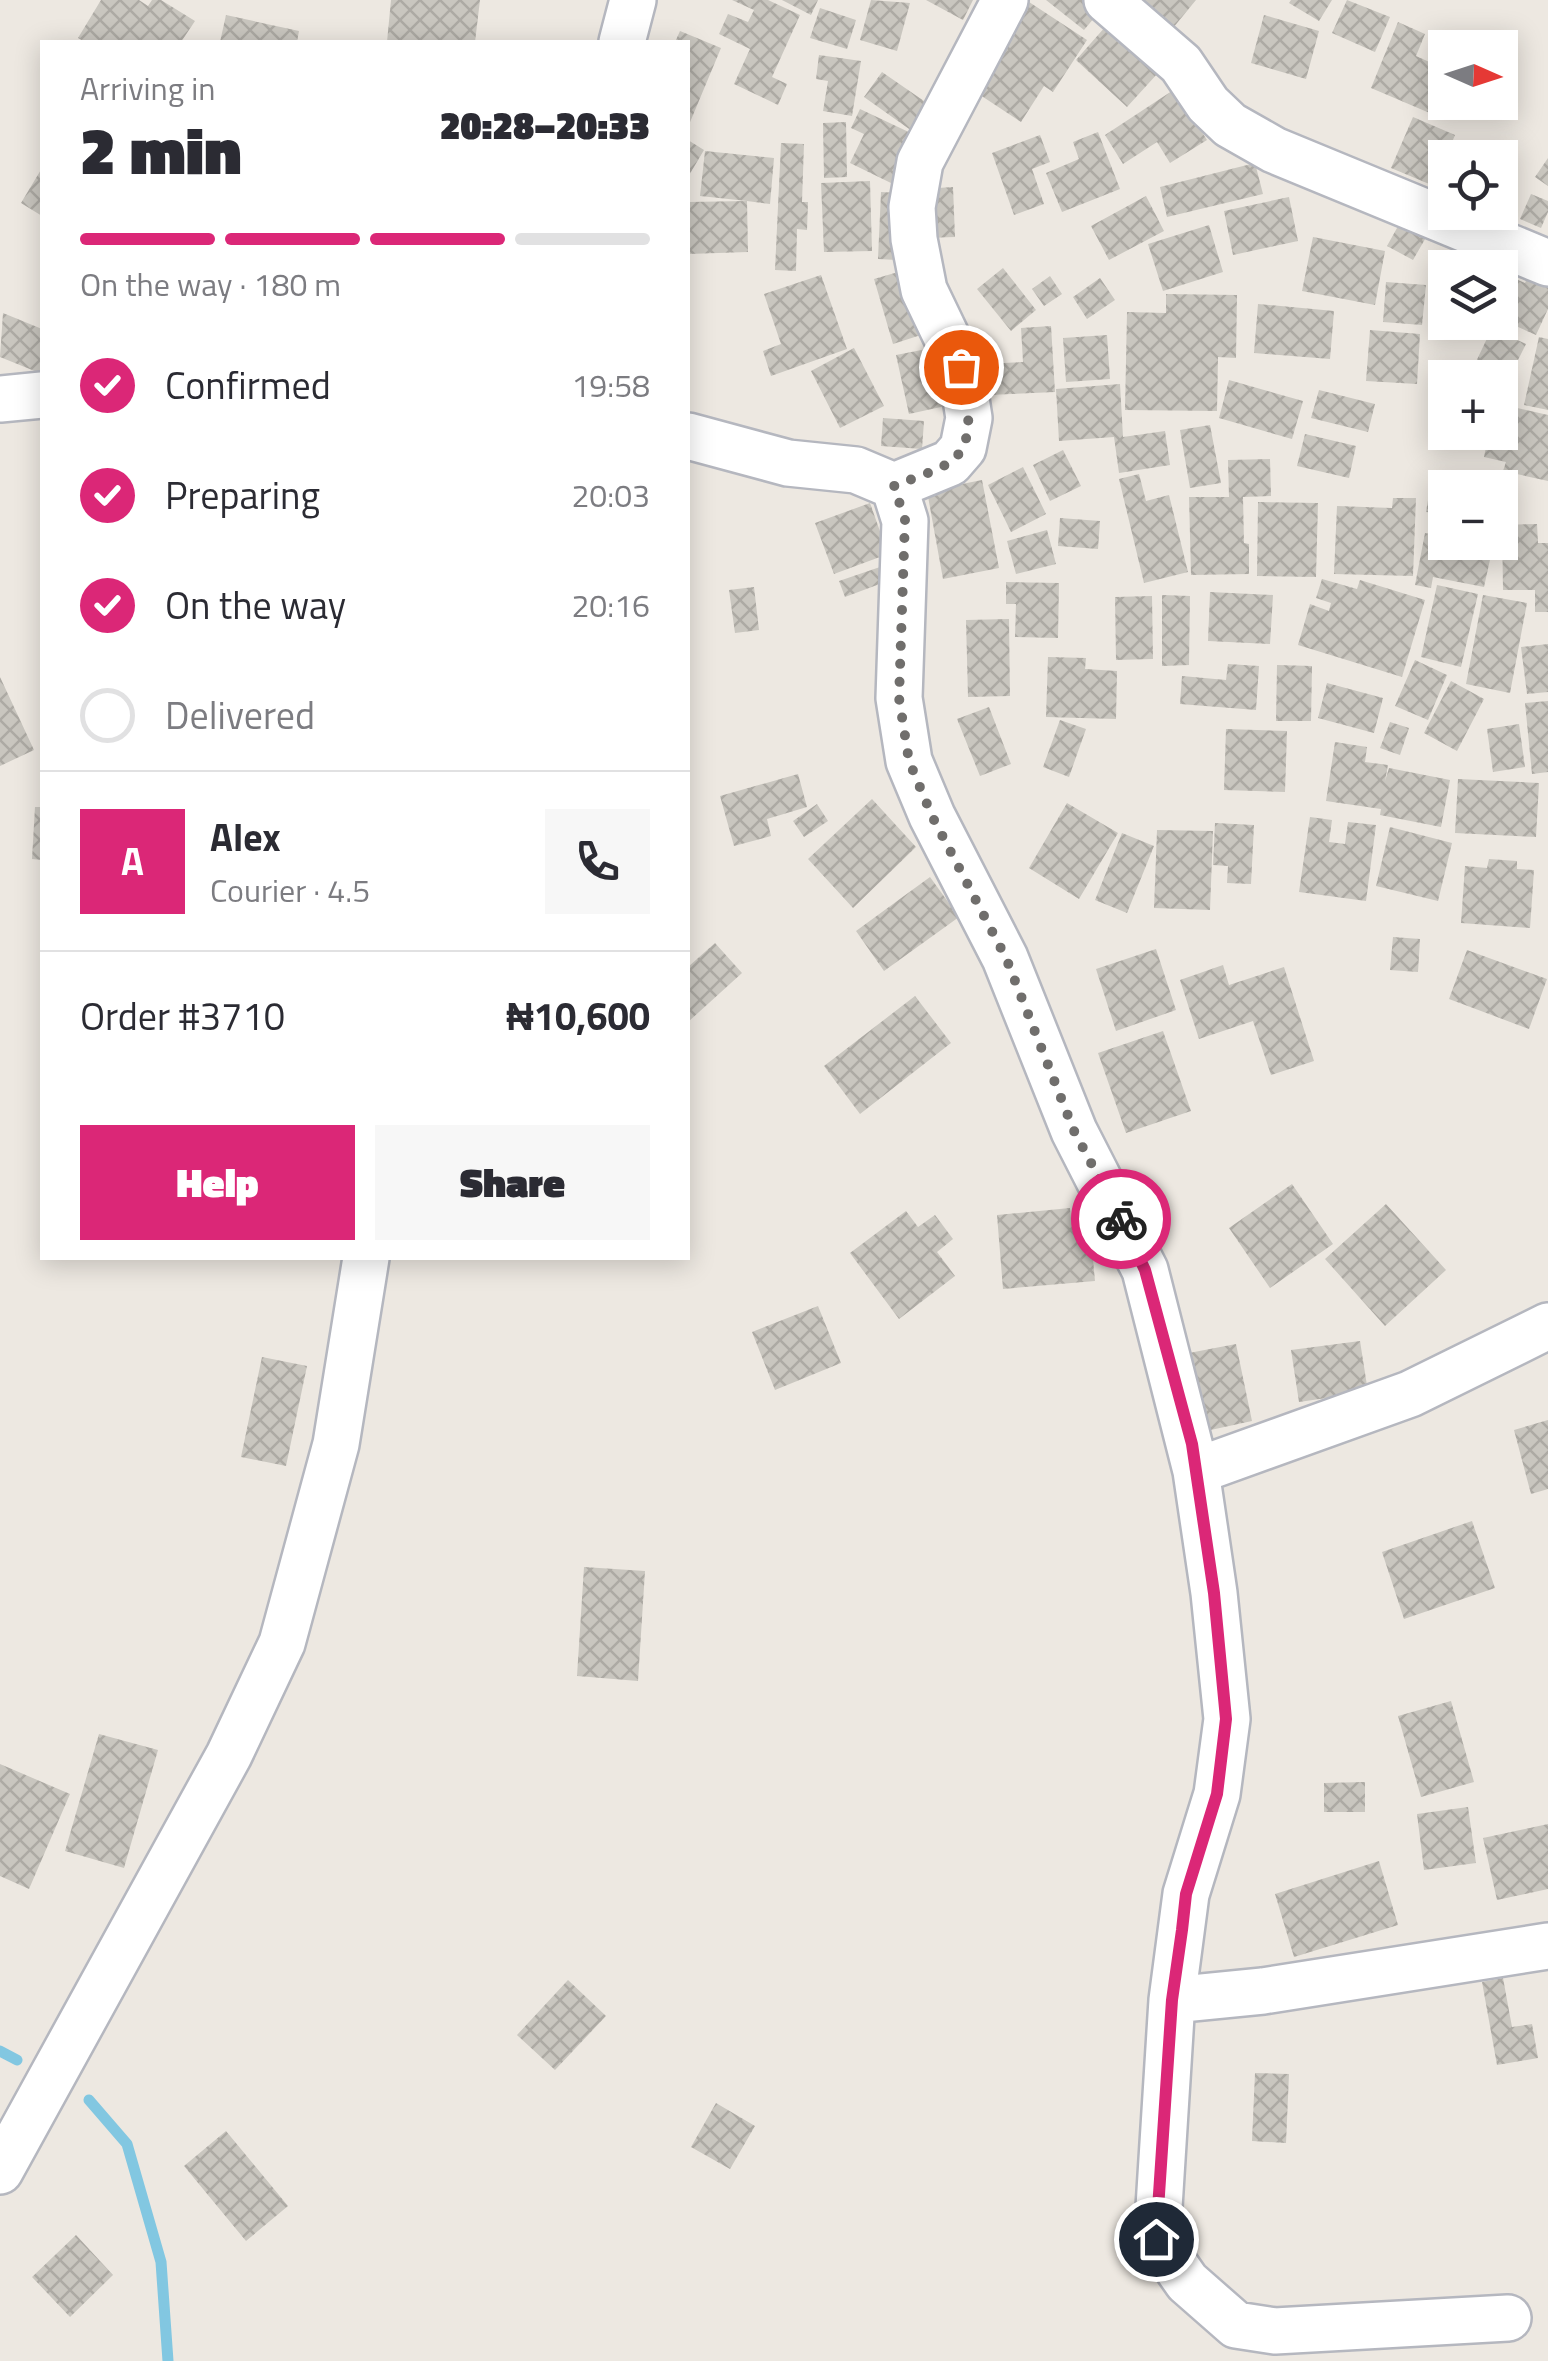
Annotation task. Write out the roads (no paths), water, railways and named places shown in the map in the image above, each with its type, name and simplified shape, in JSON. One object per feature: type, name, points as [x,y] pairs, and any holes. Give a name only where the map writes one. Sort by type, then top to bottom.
[{"type":"street","points":[[623,40],[633,0]]},
{"type":"street","points":[[690,437],[788,463],[856,470],[894,486],[950,463],[963,448],[970,418],[961,367],[924,290],[912,207],[920,162],[1005,0]]},
{"type":"street","points":[[1107,0],[1181,64],[1208,104],[1230,125],[1274,150],[1548,263]]},
{"type":"street","points":[[0,399],[40,395]]},
{"type":"street","points":[[894,486],[905,520],[899,698],[909,761],[932,816],[1006,958],[1074,1131],[1145,1270],[1196,1471],[1214,1593],[1226,1719],[1217,1794],[1186,1894],[1172,2000],[1156,2239],[1187,2282],[1236,2325],[1275,2332],[1508,2318]]},
{"type":"street","points":[[0,2171],[229,1755],[282,1643],[336,1444],[366,1260]]},
{"type":"street","points":[[1196,1471],[1410,1394],[1548,1326]]},
{"type":"street","points":[[1172,2000],[1264,1991],[1548,1946]]},
{"type":"waterway","points":[[0,2051],[17,2060]]},
{"type":"waterway","points":[[89,2100],[127,2144],[161,2262],[168,2361]]}]
